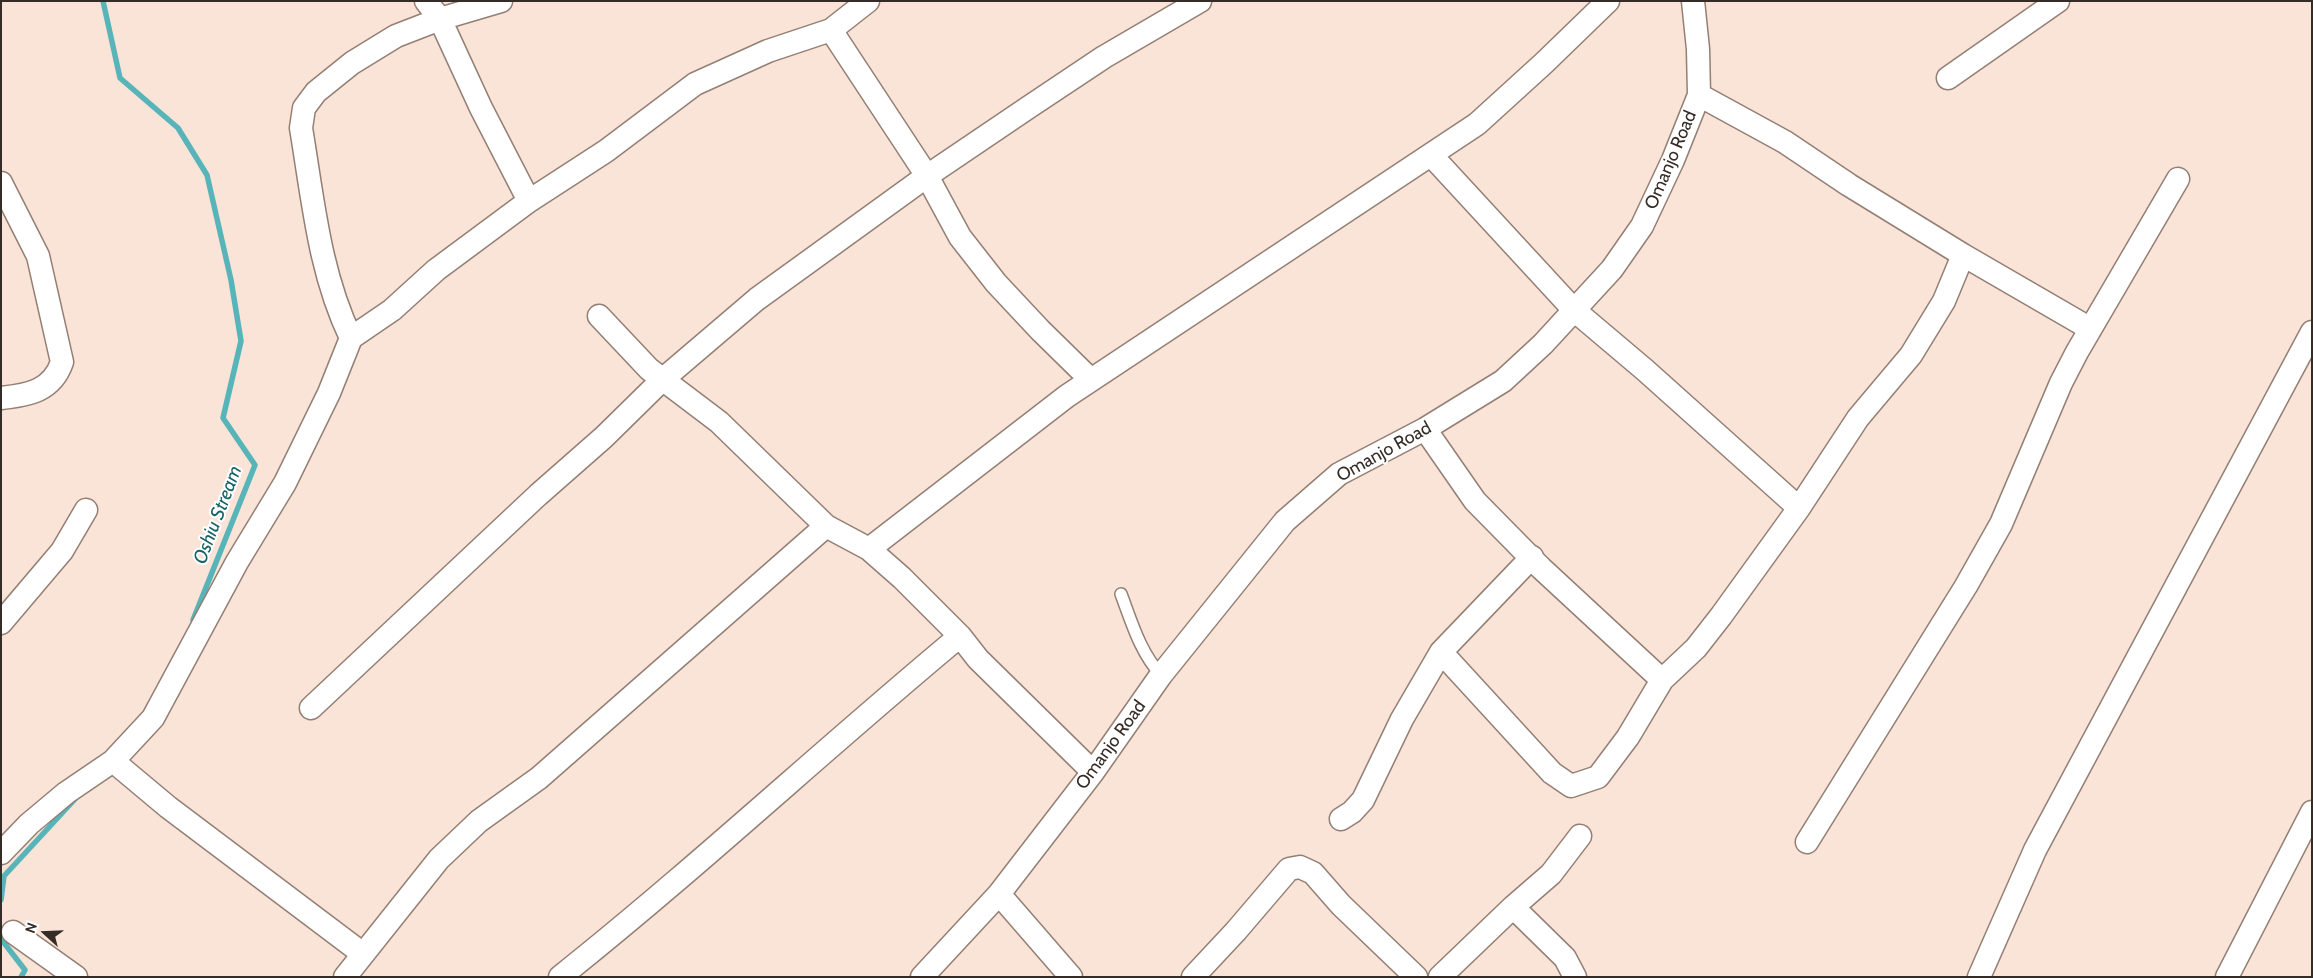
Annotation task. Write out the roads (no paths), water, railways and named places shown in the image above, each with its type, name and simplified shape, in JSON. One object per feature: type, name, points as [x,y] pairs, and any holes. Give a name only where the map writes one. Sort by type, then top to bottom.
[{"type":"street","points":[[426,1],[440,19],[481,108],[529,201]]},
{"type":"street","points":[[351,338],[340,316],[322,256],[300,128],[304,108],[316,92],[352,63],[396,36],[440,19],[501,1]]},
{"type":"street","points":[[1,853],[29,824],[66,793],[113,761],[153,718],[238,562],[285,483],[329,392],[351,338],[392,310],[436,270],[529,201],[606,151],[695,84],[768,51],[831,30],[868,1]]},
{"type":"street","points":[[312,708],[538,495],[604,437],[662,380],[757,299],[927,176],[1104,57],[1200,1]]},
{"type":"street","points":[[869,549],[1067,396],[1477,124],[1608,1]]},
{"type":"street","name":"Omanjo Road","points":[[922,977],[999,894],[1093,772],[1161,675],[1285,521],[1340,474],[1425,429],[1503,381],[1544,344],[1612,270],[1642,226],[1673,160],[1699,96],[1698,49],[1693,1]]},
{"type":"street","points":[[1948,78],[2058,1]]},
{"type":"street","points":[[831,30],[927,176],[960,237],[996,283],[1091,380]]},
{"type":"street","points":[[1699,96],[1785,142],[1849,185],[1963,255],[2089,328]]},
{"type":"street","points":[[1431,155],[1574,310],[1645,370],[1799,508]]},
{"type":"street","points":[[1808,842],[1966,586],[2001,524],[2061,383],[2089,328],[2108,302],[2178,180]]},
{"type":"street","points":[[1,183],[38,256],[62,362],[57,376],[46,386],[23,396],[1,398]]},
{"type":"street","points":[[1441,652],[1552,773],[1571,786],[1598,777],[1628,737],[1662,680],[1696,648],[1799,508],[1858,418],[1911,355],[1944,301],[1963,255]]},
{"type":"street","points":[[600,316],[662,380],[719,422],[826,526],[869,549],[902,578],[960,636],[978,659],[1093,772]]},
{"type":"street","points":[[1979,977],[2035,850],[2312,332]]},
{"type":"street","points":[[1425,429],[1475,501],[1662,680]]},
{"type":"street","points":[[1,623],[62,551],[86,510]]},
{"type":"street","points":[[345,977],[439,859],[479,821],[539,778],[826,526]]},
{"type":"street","points":[[1341,819],[1352,812],[1363,800],[1402,719],[1441,652],[1532,557]]},
{"type":"street","points":[[560,977],[616,932],[874,707],[960,636]]},
{"type":"street","points":[[113,761],[168,807],[363,954]]},
{"type":"street","points":[[2227,977],[2312,812]]},
{"type":"street","points":[[1440,977],[1550,874],[1580,836]]},
{"type":"street","points":[[1193,977],[1236,931],[1289,869],[1300,867],[1313,873],[1341,905],[1416,977]]},
{"type":"street","points":[[999,894],[1071,977]]},
{"type":"street","points":[[1513,907],[1565,958],[1575,977]]},
{"type":"street","points":[[14,932],[76,977]]},
{"type":"lane","points":[[1121,594],[1139,643],[1148,661],[1161,675]]},
{"type":"waterway","name":"Oshiu Stream","points":[[103,1],[120,78],[178,128],[207,175],[231,280],[241,341],[223,418],[255,465],[193,620]]},
{"type":"waterway","name":"Oshiu Stream","points":[[1,900],[4,876],[76,798]]},
{"type":"waterway","name":"Oshiu Stream","points":[[1,939],[25,970],[21,977]]}]
